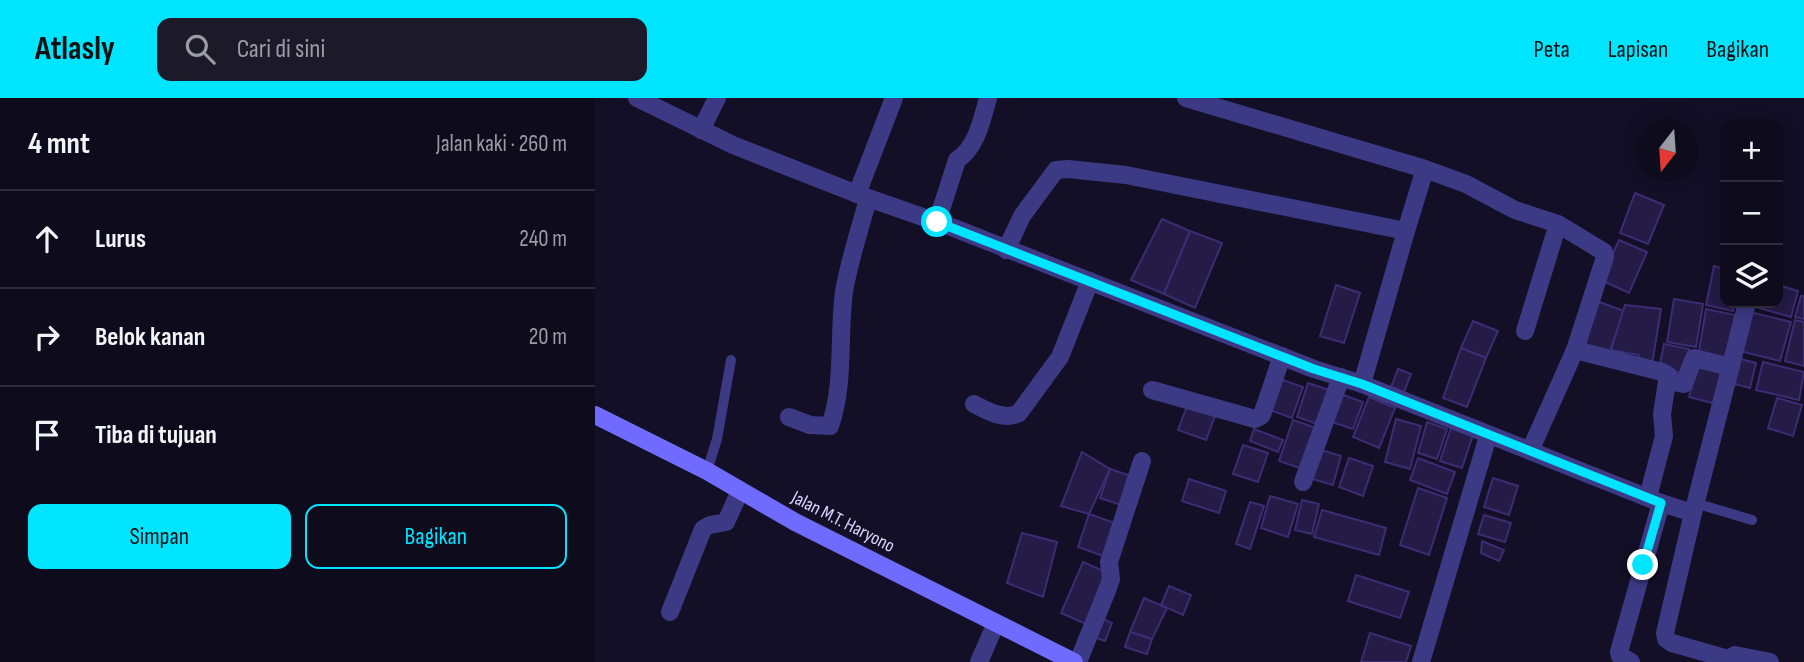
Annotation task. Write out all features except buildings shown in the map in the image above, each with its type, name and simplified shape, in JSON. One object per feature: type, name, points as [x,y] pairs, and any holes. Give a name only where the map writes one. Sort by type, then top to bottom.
[{"type":"main road","name":"Jalan M.T. Haryono","points":[[595,415],[707,471],[795,522],[1076,662]]},
{"type":"street","points":[[637,98],[701,130],[862,197],[937,222],[1282,356],[1362,384],[1654,500],[1694,508]]},
{"type":"street","points":[[701,130],[717,98]]},
{"type":"street","points":[[789,417],[810,425],[830,426],[835,411],[844,292],[862,197],[894,98]]},
{"type":"street","points":[[937,222],[957,160],[967,154],[973,143],[988,98]]},
{"type":"street","points":[[1186,98],[1425,169],[1466,184],[1515,210],[1558,224],[1604,252],[1605,257],[1575,350],[1530,451]]},
{"type":"street","points":[[1006,250],[1022,216],[1049,176],[1056,170],[1068,169],[1138,177],[1406,231]]},
{"type":"street","points":[[1362,384],[1425,169]]},
{"type":"street","points":[[1525,331],[1558,224]]},
{"type":"street","points":[[974,404],[1005,416],[1012,417],[1019,413],[1060,357],[1090,281]]},
{"type":"street","points":[[1746,308],[1694,508],[1665,634],[1672,643],[1727,661],[1735,655],[1770,662]]},
{"type":"street","points":[[1575,350],[1668,375],[1662,414],[1664,436],[1654,500],[1619,652],[1620,656],[1631,662]]},
{"type":"street","points":[[1151,390],[1255,419],[1263,412],[1282,356]]},
{"type":"street","points":[[1668,381],[1684,384],[1695,358],[1731,367]]},
{"type":"street","points":[[1303,482],[1341,377]]},
{"type":"street","points":[[1421,662],[1488,436]]},
{"type":"street","points":[[1076,662],[1111,579],[1109,562],[1142,461]]},
{"type":"street","points":[[670,612],[703,529],[726,522],[740,491]]},
{"type":"street","points":[[979,662],[996,623]]},
{"type":"lane","points":[[707,471],[717,439],[731,360]]},
{"type":"lane","points":[[1694,508],[1752,520]]},
{"type":"route","points":[[937,222],[1314,369],[1362,384],[1661,503],[1643,565]]}]
